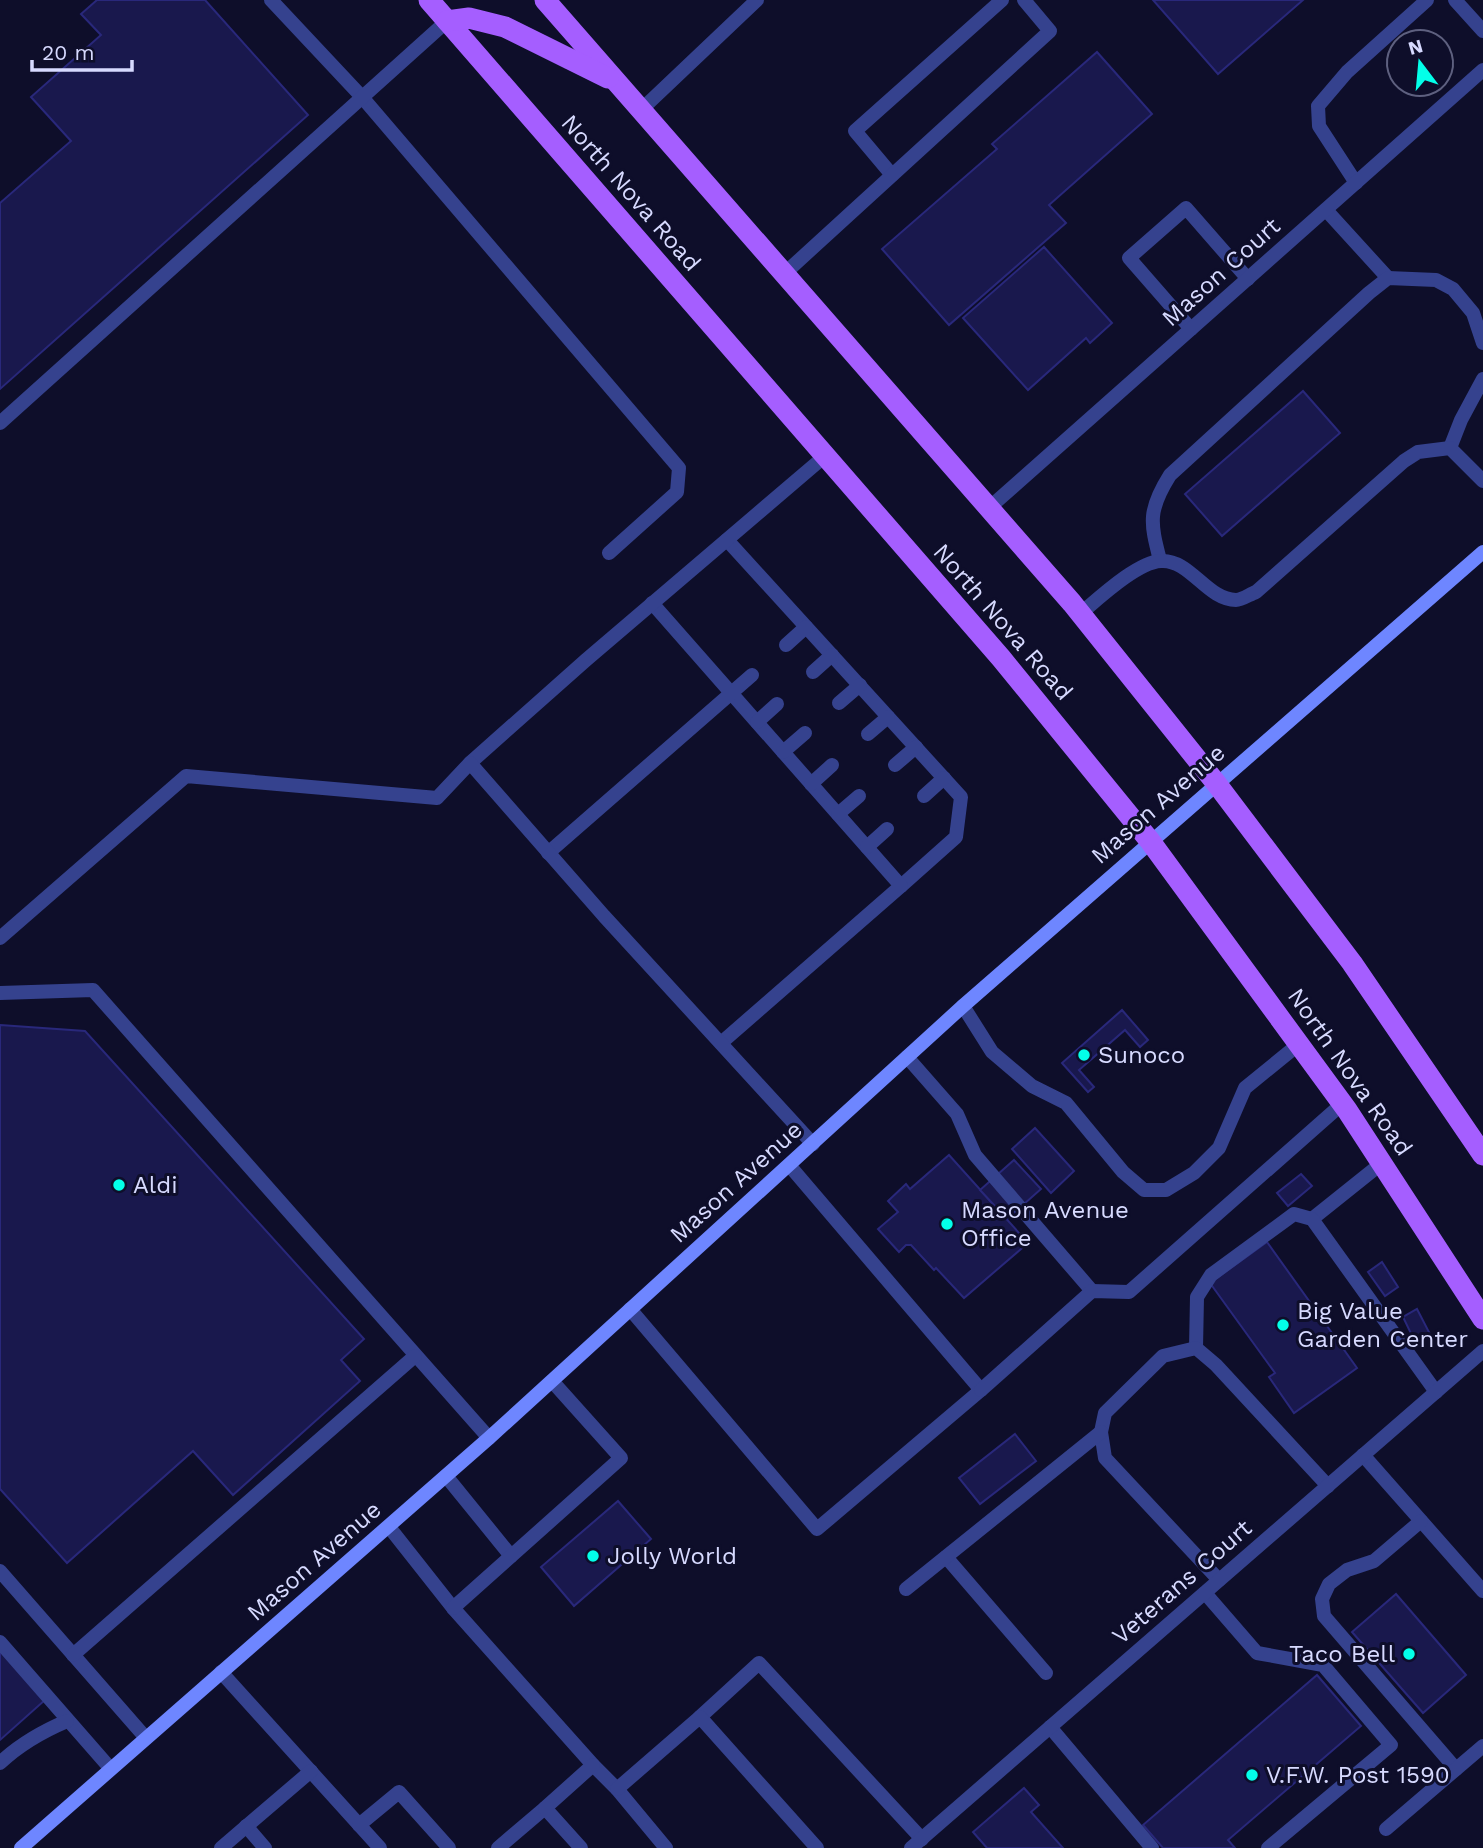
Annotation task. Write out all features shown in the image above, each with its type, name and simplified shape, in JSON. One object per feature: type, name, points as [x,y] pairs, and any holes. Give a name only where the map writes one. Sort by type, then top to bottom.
[{"type":"main road","name":"North Nova Road","points":[[429,0],[1001,658],[1150,841],[1342,1104],[1483,1319]]},
{"type":"main road","points":[[545,0],[1080,614],[1216,783],[1352,963],[1483,1155]]},
{"type":"main road","points":[[447,21],[469,18],[505,27],[616,82]]},
{"type":"main road","name":"Mason Avenue","points":[[21,1848],[489,1438],[963,1006],[1483,552]]},
{"type":"street","points":[[271,0],[362,97],[679,468],[677,492],[608,554]]},
{"type":"street","points":[[641,110],[757,0]]},
{"type":"street","points":[[892,175],[855,131],[1002,0]]},
{"type":"street","points":[[784,274],[1050,31],[1024,0]]},
{"type":"street","points":[[1356,183],[1319,126],[1318,106],[1348,72],[1427,0]]},
{"type":"street","points":[[1455,0],[1483,31]]},
{"type":"street","points":[[0,423],[447,21]]},
{"type":"street","name":"Mason Court","points":[[989,508],[1482,72]]},
{"type":"street","points":[[1191,329],[1129,258],[1186,208],[1248,279]]},
{"type":"street","points":[[1326,210],[1388,278]]},
{"type":"street","points":[[1160,561],[1152,528],[1153,508],[1170,475],[1388,278],[1436,280],[1453,289],[1473,313],[1483,342]]},
{"type":"street","points":[[1450,448],[1461,420],[1483,379]]},
{"type":"street","points":[[1080,614],[1140,568],[1160,561],[1175,564],[1222,597],[1238,600],[1256,592],[1404,461],[1418,452],[1450,448]]},
{"type":"street","points":[[1450,448],[1483,481]]},
{"type":"street","points":[[0,937],[186,776],[437,799],[470,763],[825,456]]},
{"type":"street","points":[[721,1043],[956,837],[961,797],[727,540]]},
{"type":"street","points":[[652,603],[901,886]]},
{"type":"street","points":[[786,645],[806,627]]},
{"type":"street","points":[[813,672],[832,655]]},
{"type":"street","points":[[548,853],[752,675]]},
{"type":"street","points":[[839,703],[860,685]]},
{"type":"street","points":[[757,722],[777,704]]},
{"type":"street","points":[[868,734],[888,717]]},
{"type":"street","points":[[783,752],[805,733]]},
{"type":"street","points":[[895,765],[916,747]]},
{"type":"street","points":[[470,763],[548,853],[813,1144]]},
{"type":"street","points":[[811,783],[832,765]]},
{"type":"street","points":[[924,796],[944,778]]},
{"type":"street","points":[[838,814],[859,796]]},
{"type":"street","points":[[867,847],[887,829]]},
{"type":"street","points":[[0,993],[93,990],[489,1438]]},
{"type":"street","points":[[963,1006],[992,1052],[1032,1086],[1066,1103],[1123,1172],[1144,1190],[1166,1190],[1194,1173],[1219,1148],[1245,1088],[1299,1044]]},
{"type":"street","points":[[907,1057],[957,1114],[975,1155],[1092,1291]]},
{"type":"street","points":[[630,1309],[817,1529],[981,1390],[1092,1291],[1129,1292],[1342,1104]]},
{"type":"street","points":[[1312,1219],[1382,1163]]},
{"type":"street","points":[[789,1165],[981,1390]]},
{"type":"street","points":[[1196,1348],[1197,1297],[1211,1275],[1294,1214],[1312,1219],[1436,1392]]},
{"type":"street","points":[[1196,1348],[1163,1356],[1105,1413],[1101,1432],[1105,1458],[1219,1580]]},
{"type":"street","points":[[1196,1348],[1216,1365],[1328,1486]]},
{"type":"street","name":"Veterans Court","points":[[917,1843],[1483,1351]]},
{"type":"street","points":[[73,1655],[415,1356]]},
{"type":"street","points":[[453,1608],[621,1458],[552,1381]]},
{"type":"street","points":[[906,1589],[1101,1432]]},
{"type":"street","points":[[1363,1455],[1483,1591]]},
{"type":"street","points":[[446,1476],[511,1556]]},
{"type":"street","points":[[1421,1521],[1374,1561],[1346,1570],[1329,1584],[1322,1599],[1324,1616],[1456,1769]]},
{"type":"street","points":[[388,1527],[453,1608],[617,1789],[666,1848]]},
{"type":"street","points":[[946,1557],[1046,1673]]},
{"type":"street","points":[[0,1571],[146,1738]]},
{"type":"street","points":[[1205,1593],[1257,1653],[1323,1665],[1391,1745],[1268,1848]]},
{"type":"street","points":[[0,1642],[110,1768]]},
{"type":"street","points":[[617,1789],[759,1663],[917,1843]]},
{"type":"street","points":[[221,1672],[380,1848]]},
{"type":"street","points":[[700,1717],[817,1848]]},
{"type":"street","points":[[0,1763],[38,1734],[67,1721]]},
{"type":"street","points":[[1050,1727],[1152,1848]]},
{"type":"street","points":[[1386,1829],[1483,1746]]},
{"type":"street","points":[[498,1848],[593,1765]]},
{"type":"street","points":[[221,1848],[311,1771]]},
{"type":"street","points":[[359,1825],[399,1792],[449,1848]]},
{"type":"street","points":[[545,1808],[581,1848]]},
{"type":"street","points":[[246,1826],[265,1848]]},
{"type":"building","points":[[97,0],[205,0],[308,115],[0,389],[0,203],[71,141],[31,97],[101,35],[81,14]]},
{"type":"building","points":[[1153,0],[1303,0],[1218,74]]},
{"type":"building","points":[[1097,52],[1152,114],[1049,205],[1066,223],[949,325],[882,249],[997,149],[992,144]]},
{"type":"building","points":[[1044,247],[1112,323],[1090,343],[1086,338],[1028,390],[963,318]]},
{"type":"building","points":[[1303,391],[1340,433],[1222,536],[1185,494]]},
{"type":"building","name":"Sunoco","points":[[1122,1010],[1148,1040],[1140,1047],[1125,1030],[1079,1070],[1094,1087],[1088,1092],[1062,1063]]},
{"type":"building","points":[[0,1025],[85,1031],[364,1339],[341,1360],[360,1381],[233,1495],[193,1451],[67,1563],[0,1489]]},
{"type":"building","points":[[1035,1128],[1074,1171],[1051,1193],[1012,1149]]},
{"type":"building","name":"Mason Avenue Office","points":[[949,1155],[1028,1243],[964,1298],[911,1245],[906,1245],[899,1252],[878,1229],[898,1212],[888,1201],[906,1184],[910,1189]]},
{"type":"building","points":[[1014,1160],[1041,1189],[1007,1219],[980,1190]]},
{"type":"building","points":[[1301,1174],[1312,1186],[1288,1206],[1277,1193]]},
{"type":"building","name":"Big Value Garden Center","points":[[1267,1242],[1357,1368],[1294,1413],[1269,1377],[1275,1373],[1210,1283]]},
{"type":"building","points":[[1382,1262],[1398,1287],[1385,1296],[1368,1272]]},
{"type":"building","points":[[1417,1309],[1431,1336],[1416,1344],[1403,1317]]},
{"type":"building","points":[[1015,1434],[1036,1461],[980,1504],[959,1478]]},
{"type":"building","name":"Jolly World","points":[[618,1501],[651,1539],[574,1606],[541,1567]]},
{"type":"building","name":"Taco Bell","points":[[1396,1594],[1466,1675],[1423,1713],[1352,1632]]},
{"type":"building","points":[[0,1649],[45,1700],[0,1740]]},
{"type":"building","name":"V.F.W. Post 1590","points":[[1317,1675],[1361,1726],[1228,1840],[1235,1848],[1163,1848],[1143,1825]]},
{"type":"building","points":[[1024,1788],[1039,1805],[1031,1812],[1063,1848],[987,1848],[973,1832]]},
{"type":"place","name":"Sunoco","points":[[1084,1055]]},
{"type":"place","name":"Aldi","points":[[119,1185]]},
{"type":"place","name":"Mason Avenue Office","points":[[947,1224]]},
{"type":"place","name":"Big Value Garden Center","points":[[1283,1325]]},
{"type":"place","name":"Jolly World","points":[[593,1556]]},
{"type":"place","name":"Taco Bell","points":[[1409,1654]]},
{"type":"place","name":"V.F.W. Post 1590","points":[[1252,1775]]}]
